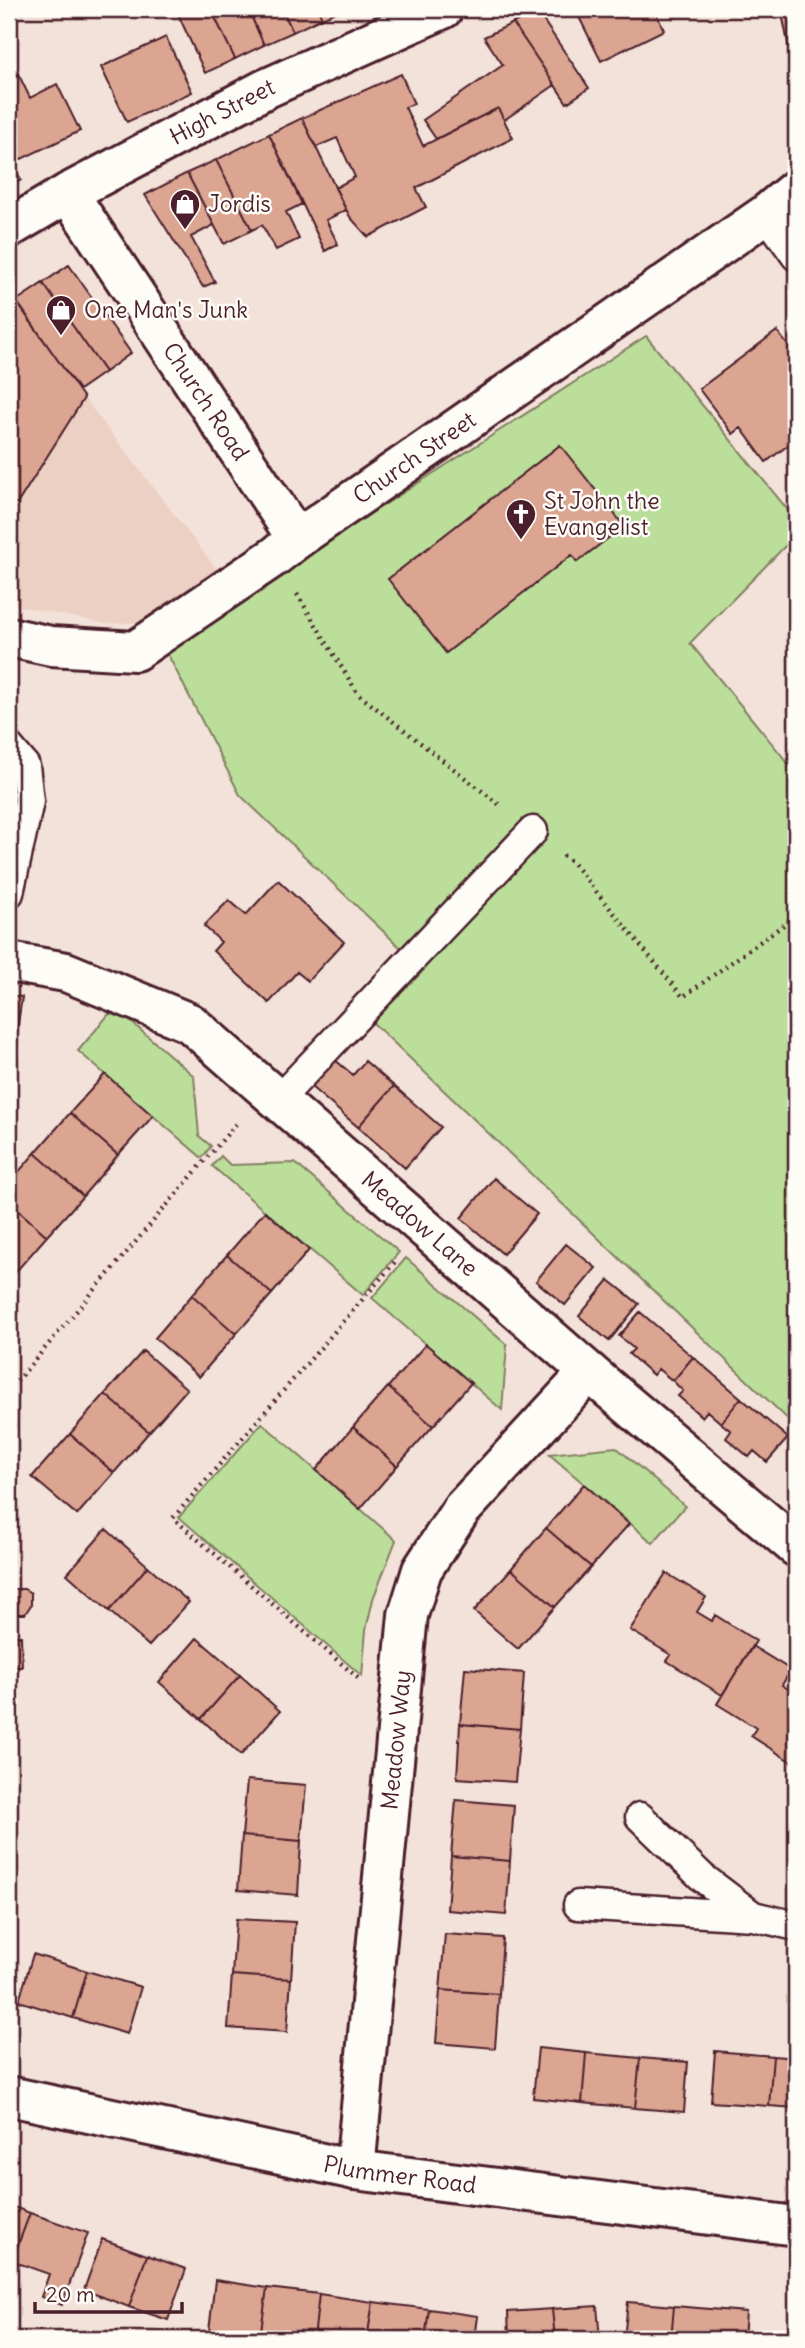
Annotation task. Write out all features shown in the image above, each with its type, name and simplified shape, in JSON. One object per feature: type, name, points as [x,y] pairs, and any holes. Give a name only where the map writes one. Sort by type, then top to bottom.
[{"type":"street","name":"High Street","points":[[9,228],[68,193],[265,89],[443,9]]},
{"type":"street","name":"Church Street","points":[[9,637],[51,646],[135,651],[766,214],[796,189]]},
{"type":"street","name":"Church Road","points":[[68,193],[297,539]]},
{"type":"street","name":"Meadow Lane","points":[[9,962],[66,972],[190,1023],[589,1372],[796,1547]]},
{"type":"street","name":"Meadow Way","points":[[355,2170],[408,1615],[422,1570],[461,1510],[589,1372]]},
{"type":"street","name":"Plummer Road","points":[[9,2096],[355,2170],[796,2226]]},
{"type":"lane","points":[[766,214],[796,256]]},
{"type":"lane","points":[[9,747],[25,766],[29,801],[9,893]]},
{"type":"lane","points":[[272,1094],[533,831]]},
{"type":"lane","points":[[640,1817],[703,1878],[753,1916]]},
{"type":"lane","points":[[578,1905],[753,1916],[796,1926]]},
{"type":"path","points":[[16,1381],[272,1094]]},
{"type":"path","points":[[398,1712],[173,1518],[425,1228]]},
{"type":"shaded area","points":[[9,290],[84,398],[222,576],[142,622],[107,624],[9,604]]},
{"type":"green space","points":[[646,336],[796,520],[796,535],[690,643],[796,773],[796,1427],[372,1022],[424,970],[240,795],[164,647]]},
{"type":"green space","points":[[109,1014],[123,1015],[194,1076],[199,1136],[211,1146],[202,1158],[78,1051]]},
{"type":"green space","points":[[221,1156],[230,1165],[295,1163],[399,1252],[363,1295],[212,1166]]},
{"type":"green space","points":[[406,1258],[507,1345],[502,1410],[372,1298]]},
{"type":"green space","points":[[262,1423],[396,1540],[373,1599],[366,1630],[362,1676],[179,1517]]},
{"type":"green space","points":[[616,1447],[685,1506],[653,1543],[549,1454]]},
{"type":"building","points":[[184,9],[211,9],[235,59],[205,73],[177,12]]},
{"type":"building","points":[[211,9],[248,9],[264,45],[235,59]]},
{"type":"building","points":[[248,9],[282,9],[293,32],[264,45]]},
{"type":"building","points":[[282,9],[318,9],[322,18],[293,32]]},
{"type":"building","points":[[318,9],[343,9],[322,18]]},
{"type":"building","points":[[575,9],[654,9],[664,30],[601,61]]},
{"type":"building","points":[[781,9],[796,9],[794,72]]},
{"type":"building","points":[[537,11],[589,88],[567,103],[513,23]]},
{"type":"building","points":[[513,23],[555,85],[504,120],[498,108],[436,139],[423,120],[503,65],[484,37]]},
{"type":"building","points":[[166,37],[192,92],[127,122],[101,67]]},
{"type":"building","points":[[12,61],[30,98],[57,84],[80,131],[13,163],[9,155],[9,63]]},
{"type":"building","points":[[401,74],[414,104],[405,107],[423,146],[498,108],[513,138],[416,188],[426,207],[368,237],[350,217],[335,188],[355,177],[337,138],[316,147],[302,118]]},
{"type":"building","points":[[302,118],[346,210],[326,220],[338,244],[325,251],[269,134]]},
{"type":"building","points":[[269,134],[302,204],[286,212],[299,239],[276,250],[262,225],[252,230],[216,160]]},
{"type":"building","points":[[9,155],[21,180],[9,187]]},
{"type":"building","points":[[216,160],[252,230],[224,244],[187,173]]},
{"type":"building","name":"Jordis","points":[[187,173],[214,225],[191,237],[215,282],[203,287],[145,195]]},
{"type":"building","points":[[69,265],[131,353],[105,372],[43,283]]},
{"type":"building","name":"One Man's Junk","points":[[43,283],[105,372],[79,390],[16,301]]},
{"type":"building","points":[[9,290],[84,398],[17,504],[9,499]]},
{"type":"building","points":[[777,331],[796,356],[796,439],[766,462],[741,428],[733,434],[699,389]]},
{"type":"building","name":"St John the Evangelist","points":[[560,445],[624,526],[577,562],[572,555],[446,653],[388,579]]},
{"type":"building","points":[[278,880],[344,942],[308,981],[297,972],[269,1003],[213,951],[221,942],[204,926],[229,900],[246,915]]},
{"type":"building","points":[[9,995],[22,997],[17,1030],[9,1029]]},
{"type":"building","points":[[334,1059],[353,1075],[365,1061],[394,1086],[358,1127],[311,1087]]},
{"type":"building","points":[[105,1074],[153,1116],[118,1155],[70,1113]]},
{"type":"building","points":[[394,1086],[441,1127],[405,1168],[358,1127]]},
{"type":"building","points":[[70,1113],[118,1155],[83,1196],[35,1153]]},
{"type":"building","points":[[35,1153],[83,1196],[47,1236],[9,1202],[9,1183]]},
{"type":"building","points":[[494,1178],[537,1214],[503,1254],[461,1218]]},
{"type":"building","points":[[9,1202],[47,1236],[13,1275],[9,1272]]},
{"type":"building","points":[[265,1211],[309,1250],[272,1294],[227,1255]]},
{"type":"building","points":[[566,1244],[596,1268],[565,1305],[536,1281]]},
{"type":"building","points":[[227,1255],[272,1294],[236,1334],[192,1295]]},
{"type":"building","points":[[609,1280],[639,1304],[609,1341],[579,1316]]},
{"type":"building","points":[[192,1295],[236,1334],[199,1377],[155,1338]]},
{"type":"building","points":[[640,1312],[693,1357],[673,1381],[658,1369],[653,1375],[629,1354],[634,1349],[619,1336]]},
{"type":"building","points":[[426,1344],[471,1383],[433,1426],[388,1387]]},
{"type":"building","points":[[143,1351],[187,1389],[149,1432],[105,1394]]},
{"type":"building","points":[[693,1357],[741,1398],[721,1423],[707,1411],[702,1417],[678,1396],[683,1391],[673,1381]]},
{"type":"building","points":[[388,1387],[433,1426],[397,1466],[353,1427]]},
{"type":"building","points":[[105,1394],[149,1432],[114,1473],[70,1434]]},
{"type":"building","points":[[741,1398],[788,1438],[767,1462],[754,1451],[749,1457],[726,1438],[731,1431],[721,1423]]},
{"type":"building","points":[[353,1427],[397,1466],[360,1509],[316,1470]]},
{"type":"building","points":[[70,1434],[114,1473],[77,1515],[32,1477]]},
{"type":"building","points":[[584,1484],[629,1524],[591,1567],[546,1528]]},
{"type":"building","points":[[546,1528],[591,1567],[555,1607],[511,1569]]},
{"type":"building","points":[[106,1529],[148,1566],[109,1611],[67,1574]]},
{"type":"building","points":[[148,1566],[189,1602],[149,1646],[109,1611]]},
{"type":"building","points":[[511,1569],[555,1607],[518,1649],[474,1611]]},
{"type":"building","points":[[666,1573],[706,1597],[697,1612],[712,1621],[715,1615],[756,1641],[722,1695],[667,1661],[671,1655],[630,1630]]},
{"type":"building","points":[[9,1589],[24,1589],[31,1593],[31,1605],[25,1614],[9,1614]]},
{"type":"building","points":[[9,1636],[21,1636],[22,1667],[9,1667]]},
{"type":"building","points":[[197,1638],[240,1675],[201,1719],[159,1682]]},
{"type":"building","points":[[752,1646],[791,1670],[782,1685],[796,1694],[796,1765],[751,1736],[756,1728],[717,1704]]},
{"type":"building","points":[[465,1668],[524,1673],[520,1729],[460,1724]]},
{"type":"building","points":[[240,1675],[280,1711],[241,1755],[201,1719]]},
{"type":"building","points":[[460,1724],[520,1729],[515,1782],[457,1778]]},
{"type":"building","points":[[247,1780],[306,1785],[301,1841],[242,1836]]},
{"type":"building","points":[[456,1800],[514,1805],[510,1861],[451,1856]]},
{"type":"building","points":[[242,1836],[301,1841],[298,1895],[238,1890]]},
{"type":"building","points":[[451,1856],[510,1861],[506,1915],[447,1910]]},
{"type":"building","points":[[236,1919],[295,1922],[291,1979],[232,1975]]},
{"type":"building","points":[[445,1934],[503,1938],[499,1994],[440,1990]]},
{"type":"building","points":[[33,1954],[87,1971],[73,2018],[19,2001]]},
{"type":"building","points":[[87,1971],[141,1987],[127,2034],[73,2018]]},
{"type":"building","points":[[232,1975],[291,1979],[287,2032],[228,2028]]},
{"type":"building","points":[[440,1990],[499,1994],[495,2048],[436,2043]]},
{"type":"building","points":[[538,2048],[586,2053],[582,2103],[533,2098]]},
{"type":"building","points":[[715,2051],[773,2056],[769,2106],[711,2102]]},
{"type":"building","points":[[586,2053],[640,2058],[635,2108],[582,2103]]},
{"type":"building","points":[[773,2056],[796,2058],[796,2108],[769,2106]]},
{"type":"building","points":[[640,2058],[688,2062],[684,2112],[635,2108]]},
{"type":"building","points":[[9,2205],[30,2213],[12,2261],[9,2260]]},
{"type":"building","points":[[30,2213],[88,2233],[62,2305],[41,2297],[49,2274],[12,2261]]},
{"type":"building","points":[[102,2239],[147,2255],[129,2307],[84,2290]]},
{"type":"building","points":[[147,2255],[186,2269],[168,2320],[129,2307]]},
{"type":"building","points":[[215,2280],[267,2288],[260,2338],[209,2331]]},
{"type":"building","points":[[267,2288],[319,2294],[314,2339],[260,2338]]},
{"type":"building","points":[[319,2294],[373,2302],[367,2339],[314,2339]]},
{"type":"building","points":[[373,2302],[429,2309],[425,2339],[367,2339]]},
{"type":"building","points":[[628,2302],[674,2306],[671,2339],[624,2339]]},
{"type":"building","points":[[597,2306],[600,2339],[555,2339],[552,2309]]},
{"type":"building","points":[[674,2306],[746,2312],[744,2339],[671,2339]]},
{"type":"building","points":[[429,2309],[478,2316],[475,2339],[425,2339]]},
{"type":"building","points":[[552,2309],[555,2339],[509,2339],[508,2312]]},
{"type":"place","name":"Jordis","points":[[185,231]]},
{"type":"place","name":"One Man's Junk","points":[[61,337]]},
{"type":"place","name":"St John the Evangelist","points":[[521,541]]}]
